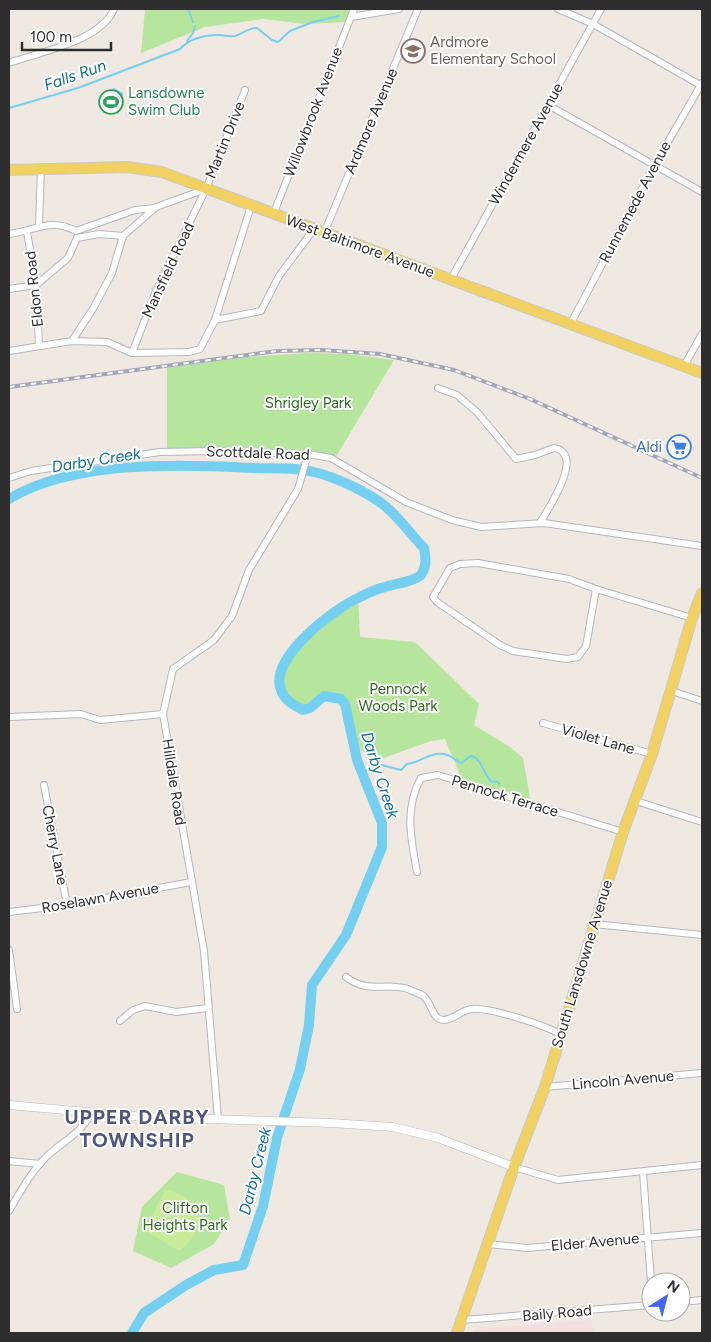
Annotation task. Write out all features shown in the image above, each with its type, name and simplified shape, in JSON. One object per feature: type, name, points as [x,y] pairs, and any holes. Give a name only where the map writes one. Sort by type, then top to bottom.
[{"type":"main road","name":"West Baltimore Avenue","points":[[9,170],[139,167],[162,172],[702,373]]},
{"type":"main road","name":"South Lansdowne Avenue","points":[[457,1333],[514,1167],[545,1087],[623,832],[652,754],[692,618],[702,593]]},
{"type":"street","points":[[9,63],[89,35],[102,27],[111,17],[114,9]]},
{"type":"street","name":"Willowbrook Avenue","points":[[273,214],[354,9]]},
{"type":"street","points":[[351,17],[399,9]]},
{"type":"street","name":"Ardmore Avenue","points":[[324,233],[418,9]]},
{"type":"street","points":[[558,9],[594,24],[702,85]]},
{"type":"street","name":"Windermere Avenue","points":[[451,279],[601,9]]},
{"type":"street","name":"Runnemede Avenue","points":[[571,323],[654,166],[702,85]]},
{"type":"street","name":"Martin Drive","points":[[206,189],[245,90]]},
{"type":"street","points":[[548,106],[702,192]]},
{"type":"street","points":[[39,225],[41,168]]},
{"type":"street","points":[[9,289],[36,285],[68,258],[77,235],[135,210],[156,207],[206,189]]},
{"type":"street","name":"Mansfield Road","points":[[132,352],[156,291],[206,189]]},
{"type":"street","points":[[9,350],[72,341],[106,342],[132,352],[189,352],[200,349],[214,320],[251,206]]},
{"type":"street","points":[[72,341],[94,307],[112,273],[123,236],[156,207]]},
{"type":"street","points":[[9,234],[27,232],[39,225],[60,224],[77,235],[123,236]]},
{"type":"street","points":[[214,320],[261,311],[279,276],[314,230]]},
{"type":"street","name":"Eldon Road","points":[[27,232],[36,285],[39,346]]},
{"type":"street","points":[[684,366],[702,334]]},
{"type":"street","points":[[438,388],[457,395],[477,412],[516,459],[554,448],[563,452],[566,458],[565,477],[540,523]]},
{"type":"street","name":"Scottdale Road","points":[[9,478],[31,471],[160,452],[215,451],[331,458],[406,502],[452,520],[481,527],[540,523],[702,546]]},
{"type":"street","name":"Hilldale Road","points":[[218,1119],[207,1008],[204,951],[163,714],[173,669],[214,640],[232,616],[249,570],[298,489],[307,456]]},
{"type":"street","points":[[596,590],[586,646],[578,657],[567,659],[513,651],[500,645],[437,602],[433,597],[450,568],[460,564],[486,565],[569,579],[596,590],[692,618]]},
{"type":"street","points":[[672,691],[702,701]]},
{"type":"street","points":[[9,716],[81,714],[100,720],[163,714]]},
{"type":"street","name":"Violet Lane","points":[[543,723],[652,754]]},
{"type":"street","name":"Pennock Terrace","points":[[417,872],[409,814],[415,788],[421,778],[438,775],[623,832]]},
{"type":"street","name":"Cherry Lane","points":[[44,785],[67,905]]},
{"type":"street","points":[[636,801],[702,822]]},
{"type":"street","name":"Roselawn Avenue","points":[[9,912],[67,905],[191,882]]},
{"type":"street","points":[[594,924],[702,935]]},
{"type":"street","points":[[9,950],[17,1009]]},
{"type":"street","points":[[346,977],[355,984],[366,988],[407,989],[423,996],[436,1018],[442,1020],[449,1019],[472,1008],[536,1022],[560,1034]]},
{"type":"street","points":[[120,1021],[133,1010],[145,1006],[176,1012],[207,1008]]},
{"type":"street","name":"Lincoln Avenue","points":[[545,1087],[702,1073]]},
{"type":"street","points":[[9,1105],[91,1114],[304,1122],[405,1129],[438,1138],[514,1167],[558,1180],[702,1165]]},
{"type":"street","points":[[9,1210],[40,1164],[56,1148],[79,1133],[91,1114]]},
{"type":"street","points":[[9,1161],[40,1164]]},
{"type":"street","points":[[643,1172],[650,1272]]},
{"type":"street","name":"Elder Avenue","points":[[488,1244],[528,1248],[702,1233]]},
{"type":"street","name":"Baily Road","points":[[462,1320],[641,1306]]},
{"type":"shaded area","points":[[591,1320],[594,1333],[471,1333],[476,1329]]},
{"type":"green space","points":[[145,9],[350,9],[345,22],[307,24],[263,19],[205,27],[141,53]]},
{"type":"green space","name":"Shrigley Park","points":[[308,353],[348,354],[394,360],[334,460],[308,454],[167,452],[167,368],[247,357]]},
{"type":"green space","name":"Pennock Woods Park","points":[[358,598],[360,637],[415,642],[479,704],[474,725],[510,747],[523,758],[531,804],[464,784],[445,739],[431,741],[375,761],[359,748],[354,741],[350,733],[344,703],[341,699],[324,696],[310,708],[303,710],[285,696],[280,681],[284,665],[294,649],[327,619]]},
{"type":"green space","name":"Clifton Heights Park","points":[[177,1172],[224,1185],[230,1220],[214,1244],[171,1268],[133,1251],[142,1207]]},
{"type":"green space","points":[[165,1190],[177,1193],[187,1199],[194,1206],[198,1214],[195,1233],[179,1251],[145,1230]]},
{"type":"water","name":"Lansdowne Swim Club","points":[[114,88],[123,93],[122,107],[118,114],[99,105],[103,96]]},
{"type":"waterway","points":[[188,9],[193,22]]},
{"type":"waterway","name":"Falls Run","points":[[9,108],[78,88],[180,49],[188,42],[198,38],[214,35],[235,36],[257,28],[272,40],[278,42],[290,31],[313,22],[339,16]]},
{"type":"waterway","points":[[187,41],[193,33],[195,26]]},
{"type":"waterway","name":"Darby Creek","points":[[9,499],[35,486],[64,477],[128,467],[193,466],[299,469],[322,474],[361,490],[395,515],[424,548],[425,565],[421,575],[408,581],[375,590],[335,612],[306,636],[284,664],[280,677],[281,690],[284,697],[293,704],[303,710],[310,708],[324,696],[341,699],[345,704],[357,760],[382,823],[382,847],[346,935],[312,985],[309,1025],[300,1069],[277,1138],[263,1206],[243,1265],[214,1270],[186,1285],[144,1313],[132,1333]]},
{"type":"waterway","points":[[361,773],[378,764],[401,770],[407,764],[436,754],[449,756],[461,763],[471,756],[478,760],[492,782],[496,781],[500,784]]},
{"type":"railway","points":[[9,387],[277,351],[322,350],[380,354],[454,370],[530,399],[702,478]]},
{"type":"place","name":"Ardmore Elementary School","points":[[413,51]]},
{"type":"place","name":"Lansdowne Swim Club","points":[[111,102]]},
{"type":"place","name":"Aldi","points":[[679,447]]},
{"type":"district","name":"UPPER DARBY TOWNSHIP","points":[[137,1128]]}]
